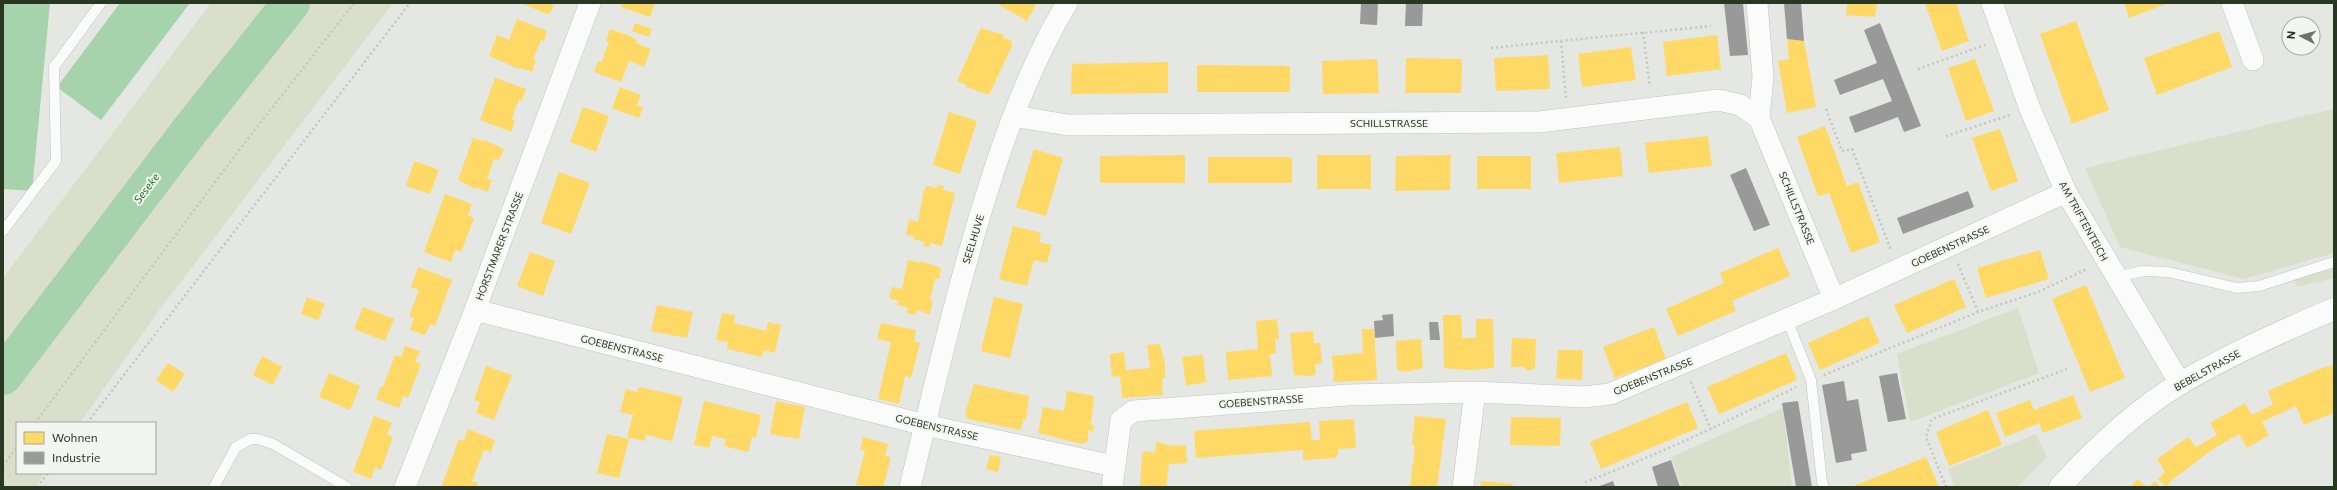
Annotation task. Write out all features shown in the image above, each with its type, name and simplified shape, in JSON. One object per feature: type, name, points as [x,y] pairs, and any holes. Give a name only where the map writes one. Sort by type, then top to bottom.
[{"type":"main road","name":"BEBELSTRASSE","points":[[2060,487],[2100,447],[2138,414],[2180,383],[2253,344],[2334,309]]},
{"type":"street","name":"HORSTMARER STRASSE","points":[[405,487],[475,310],[590,3]]},
{"type":"street","name":"SEELHUVE","points":[[910,487],[963,271],[990,180],[1013,116],[1054,25],[1067,3]]},
{"type":"street","name":"SCHILLSTRASSE","points":[[1757,3],[1763,78],[1759,118],[1834,299]]},
{"type":"street","points":[[2232,3],[2253,60]]},
{"type":"street","name":"AM TRIFTENTEICH","points":[[1999,5],[2005,38],[2030,109],[2066,192],[2180,383]]},
{"type":"street","name":"SCHILLSTRASSE","points":[[1013,116],[1068,125],[1538,122],[1719,100],[1740,105],[1759,118]]},
{"type":"street","name":"GOEBENSTRASSE","points":[[475,310],[925,425],[1114,466],[1121,420],[1134,411],[1348,395],[1475,392],[1584,396],[1610,394],[1683,365],[1834,299],[2066,192]]},
{"type":"street","points":[[1463,487],[1475,392]]},
{"type":"street","points":[[1112,487],[1114,466]]},
{"type":"lane","points":[[3,231],[56,161],[54,67],[101,3]]},
{"type":"lane","points":[[2111,269],[2168,272],[2236,288],[2259,286],[2334,262]]},
{"type":"lane","points":[[1787,319],[1811,380],[1822,482],[1824,487]]},
{"type":"lane","points":[[214,487],[236,447],[251,439],[258,439],[273,444],[347,487]]},
{"type":"path","points":[[36,422],[233,158],[354,3]]},
{"type":"path","points":[[88,422],[410,3]]},
{"type":"path","points":[[1492,48],[1711,26]]},
{"type":"path","points":[[1643,32],[1653,108]]},
{"type":"path","points":[[1918,69],[2005,38]]},
{"type":"path","points":[[1561,41],[1567,119]]},
{"type":"path","points":[[1946,136],[2030,109]]},
{"type":"path","points":[[1826,110],[1842,151],[1852,149],[1899,269]]},
{"type":"path","points":[[1950,245],[1978,312]]},
{"type":"path","points":[[1585,482],[1639,462],[1711,430],[1811,380],[1978,312],[2111,269]]},
{"type":"path","points":[[1683,365],[1711,430]]},
{"type":"path","points":[[1946,487],[1926,437],[1932,420],[2067,369]]},
{"type":"path","points":[[3,466],[16,448]]},
{"type":"path","points":[[37,487],[47,474]]},
{"type":"shaded area","points":[[3,3],[50,3],[32,191],[3,189]]},
{"type":"shaded area","points":[[120,3],[190,3],[101,120],[57,87]]},
{"type":"shaded area","points":[[211,3],[393,3],[157,313],[81,422],[16,422],[16,474],[44,474],[35,487],[3,487],[3,278]]},
{"type":"shaded area","points":[[2334,109],[2334,253],[2244,279],[2120,247],[2085,168]]},
{"type":"shaded area","points":[[2334,267],[2334,278],[2296,287],[2294,277]]},
{"type":"shaded area","points":[[2018,308],[2039,373],[1910,422],[1897,354]]},
{"type":"shaded area","points":[[1783,408],[1792,487],[1682,487],[1671,457]]},
{"type":"shaded area","points":[[2036,434],[2047,457],[2017,487],[1952,487],[1954,486],[1948,469]]},
{"type":"building: Wohnen","points":[[521,3],[554,3],[551,12],[547,14]]},
{"type":"building: Wohnen","points":[[623,3],[655,3],[650,17],[621,7]]},
{"type":"building: Wohnen","points":[[1000,3],[1037,3],[1027,21],[999,5]]},
{"type":"building: Wohnen","points":[[1847,3],[1877,3],[1875,17],[1846,15]]},
{"type":"building: Wohnen","points":[[1925,3],[1956,3],[1969,41],[1942,51]]},
{"type":"building: Wohnen","points":[[2124,3],[2169,3],[2129,18]]},
{"type":"building: Wohnen","points":[[517,19],[547,31],[544,41],[541,40],[533,60],[536,61],[532,72],[519,69],[489,56],[497,35],[509,40]]},
{"type":"building: Wohnen","points":[[2076,21],[2109,110],[2072,124],[2040,34]]},
{"type":"building: Wohnen","points":[[635,23],[652,29],[649,37],[632,31]]},
{"type":"building: Wohnen","points":[[981,28],[1004,35],[1003,38],[1011,40],[1012,46],[989,95],[966,87],[967,85],[957,81]]},
{"type":"building: Wohnen","points":[[610,29],[628,35],[637,40],[636,43],[651,49],[644,67],[629,61],[621,82],[594,72],[598,61],[602,62],[609,42],[606,41]]},
{"type":"building: Wohnen","points":[[2219,31],[2232,67],[2157,95],[2144,58]]},
{"type":"building: Wohnen","points":[[1717,35],[1721,69],[1667,76],[1663,42]]},
{"type":"building: Wohnen","points":[[1787,39],[1804,41],[1816,107],[1787,113],[1778,61],[1789,59]]},
{"type":"building: Wohnen","points":[[1631,47],[1636,80],[1582,87],[1578,54]]},
{"type":"building: Wohnen","points":[[1548,55],[1550,89],[1496,91],[1494,58]]},
{"type":"building: Wohnen","points":[[1406,58],[1462,59],[1461,93],[1405,93]]},
{"type":"building: Wohnen","points":[[1377,59],[1379,93],[1323,94],[1322,61]]},
{"type":"building: Wohnen","points":[[1975,59],[1994,111],[1966,121],[1948,68]]},
{"type":"building: Wohnen","points":[[1168,62],[1168,93],[1071,94],[1072,64]]},
{"type":"building: Wohnen","points":[[1197,65],[1290,66],[1290,92],[1197,92]]},
{"type":"building: Wohnen","points":[[495,78],[526,89],[522,101],[519,100],[515,109],[512,119],[515,120],[511,132],[480,120]]},
{"type":"building: Wohnen","points":[[620,87],[641,95],[637,105],[643,107],[639,118],[612,108]]},
{"type":"building: Wohnen","points":[[583,107],[609,116],[596,152],[570,142]]},
{"type":"building: Wohnen","points":[[949,112],[977,121],[960,174],[933,165]]},
{"type":"building: Wohnen","points":[[1825,126],[1847,186],[1858,182],[1880,242],[1851,253],[1829,193],[1818,196],[1797,137]]},
{"type":"building: Wohnen","points":[[2000,129],[2018,181],[1991,191],[1972,138]]},
{"type":"building: Wohnen","points":[[1708,136],[1712,166],[1649,173],[1645,143]]},
{"type":"building: Wohnen","points":[[473,138],[484,140],[504,149],[499,160],[494,159],[487,179],[492,180],[488,192],[475,187],[475,189],[458,180]]},
{"type":"building: Wohnen","points":[[1620,147],[1623,176],[1559,183],[1556,153]]},
{"type":"building: Wohnen","points":[[1034,149],[1063,158],[1046,216],[1016,207]]},
{"type":"building: Wohnen","points":[[1185,155],[1185,183],[1100,183],[1100,156]]},
{"type":"building: Wohnen","points":[[1317,155],[1371,155],[1371,189],[1317,189]]},
{"type":"building: Wohnen","points":[[1451,155],[1450,190],[1395,191],[1396,156]]},
{"type":"building: Wohnen","points":[[1477,156],[1531,156],[1531,189],[1477,189]]},
{"type":"building: Wohnen","points":[[1208,157],[1292,157],[1292,183],[1208,183]]},
{"type":"building: Wohnen","points":[[414,161],[439,170],[430,194],[406,186]]},
{"type":"building: Wohnen","points":[[559,172],[590,183],[571,234],[541,223]]},
{"type":"building: Wohnen","points":[[938,185],[944,186],[943,190],[955,193],[942,246],[930,243],[929,247],[923,246],[925,242],[913,239],[914,236],[906,234],[909,220],[918,222],[924,189],[927,186],[937,188]]},
{"type":"building: Wohnen","points":[[445,194],[472,204],[468,215],[474,218],[461,252],[455,250],[451,262],[424,252]]},
{"type":"building: Wohnen","points":[[1013,226],[1041,233],[1039,242],[1052,245],[1047,263],[1034,260],[1027,286],[999,279]]},
{"type":"building: Wohnen","points":[[1778,248],[1790,276],[1732,301],[1736,311],[1678,336],[1666,309],[1724,283],[1720,273]]},
{"type":"building: Wohnen","points":[[2040,250],[2049,279],[1986,298],[1977,268]]},
{"type":"building: Wohnen","points":[[530,252],[555,261],[543,296],[517,286]]},
{"type":"building: Wohnen","points":[[908,260],[919,263],[920,261],[941,268],[939,279],[935,279],[930,300],[933,301],[930,314],[917,310],[916,315],[907,313],[908,308],[897,305],[899,301],[889,298],[892,287],[902,289]]},
{"type":"building: Wohnen","points":[[418,267],[452,280],[435,326],[430,324],[425,335],[410,330],[414,318],[409,316],[419,290],[411,287]]},
{"type":"building: Wohnen","points":[[1954,279],[1966,307],[1907,333],[1894,305]]},
{"type":"building: Wohnen","points":[[2086,285],[2125,378],[2090,392],[2052,299]]},
{"type":"building: Wohnen","points":[[307,297],[325,304],[318,320],[301,314]]},
{"type":"building: Wohnen","points":[[994,297],[1023,304],[1010,358],[981,351]]},
{"type":"building: Wohnen","points":[[657,305],[693,312],[687,338],[651,331]]},
{"type":"building: Wohnen","points":[[363,307],[394,319],[385,341],[354,329]]},
{"type":"building: Wohnen","points":[[722,313],[735,315],[734,323],[766,331],[768,322],[781,325],[775,353],[764,350],[762,357],[727,349],[728,342],[716,340]]},
{"type":"building: Wohnen","points":[[1443,315],[1461,315],[1462,338],[1476,338],[1476,319],[1493,319],[1494,368],[1468,370],[1444,368]]},
{"type":"building: Wohnen","points":[[1868,316],[1880,343],[1820,370],[1808,343]]},
{"type":"building: Wohnen","points":[[1277,319],[1279,339],[1275,339],[1276,354],[1270,354],[1272,376],[1228,380],[1226,352],[1258,349],[1256,321]]},
{"type":"building: Wohnen","points":[[881,323],[916,330],[914,341],[920,343],[911,378],[905,376],[899,404],[878,399],[891,342],[877,339]]},
{"type":"building: Wohnen","points":[[1654,327],[1666,359],[1615,378],[1603,347]]},
{"type":"building: Wohnen","points":[[1362,329],[1374,329],[1377,380],[1334,382],[1332,356],[1363,353]]},
{"type":"building: Wohnen","points":[[1313,331],[1314,343],[1320,343],[1322,363],[1315,364],[1316,373],[1313,376],[1294,375],[1290,333]]},
{"type":"building: Wohnen","points":[[1512,338],[1536,339],[1535,368],[1529,371],[1524,367],[1511,367]]},
{"type":"building: Wohnen","points":[[1421,339],[1423,368],[1405,372],[1397,370],[1396,341]]},
{"type":"building: Wohnen","points":[[1160,344],[1165,363],[1165,378],[1162,379],[1163,395],[1122,398],[1120,376],[1112,377],[1110,354],[1124,352],[1126,370],[1150,368],[1147,345]]},
{"type":"building: Wohnen","points":[[405,346],[420,351],[415,362],[421,364],[408,398],[403,396],[399,408],[376,399],[381,386],[383,387],[395,355],[401,357]]},
{"type":"building: Wohnen","points":[[1558,350],[1583,350],[1582,380],[1556,379]]},
{"type":"building: Wohnen","points":[[1786,353],[1797,380],[1719,414],[1707,387]]},
{"type":"building: Wohnen","points":[[1203,355],[1206,382],[1186,386],[1182,357]]},
{"type":"building: Wohnen","points":[[262,356],[282,367],[273,385],[253,375]]},
{"type":"building: Wohnen","points":[[168,363],[185,374],[173,392],[156,380]]},
{"type":"building: Wohnen","points":[[2334,365],[2334,413],[2304,425],[2296,406],[2262,422],[2269,435],[2247,448],[2239,434],[2210,451],[2171,481],[2166,487],[2158,479],[2165,472],[2157,459],[2188,437],[2196,447],[2217,435],[2210,423],[2245,403],[2252,415],[2273,404],[2268,391],[2319,369]]},
{"type":"building: Wohnen","points":[[486,366],[512,375],[494,420],[476,413],[480,402],[474,400]]},
{"type":"building: Wohnen","points":[[329,373],[360,386],[350,410],[319,397]]},
{"type":"building: Wohnen","points":[[974,384],[1029,396],[1026,420],[1023,419],[1021,430],[968,419],[965,414]]},
{"type":"building: Wohnen","points":[[639,387],[683,397],[672,441],[646,435],[644,441],[627,437],[633,415],[620,412],[626,389],[637,392]]},
{"type":"building: Wohnen","points":[[1067,391],[1094,396],[1091,425],[1094,426],[1093,432],[1088,430],[1088,441],[1082,444],[1038,433],[1043,407],[1064,411]]},
{"type":"building: Wohnen","points":[[2073,395],[2082,418],[2043,433],[2039,423],[2005,437],[1996,413],[2030,400],[2034,410]]},
{"type":"building: Wohnen","points":[[704,401],[761,415],[756,438],[752,437],[748,452],[724,446],[726,439],[712,436],[709,448],[694,445]]},
{"type":"building: Wohnen","points":[[776,401],[805,407],[799,439],[770,434]]},
{"type":"building: Wohnen","points":[[1687,402],[1698,428],[1601,469],[1590,442]]},
{"type":"building: Wohnen","points":[[1988,410],[2002,445],[1949,466],[1936,432]]},
{"type":"building: Wohnen","points":[[374,416],[392,423],[387,434],[393,437],[381,470],[375,467],[371,479],[353,472]]},
{"type":"building: Wohnen","points":[[1415,416],[1446,419],[1437,487],[1410,487],[1415,445],[1412,445]]},
{"type":"building: Wohnen","points":[[1511,417],[1561,418],[1560,446],[1510,445]]},
{"type":"building: Wohnen","points":[[1354,419],[1356,448],[1339,449],[1336,458],[1303,460],[1303,450],[1196,458],[1194,431],[1310,422],[1312,440],[1320,440],[1319,421]]},
{"type":"building: Wohnen","points":[[468,429],[495,440],[491,452],[484,450],[472,481],[478,483],[476,487],[448,487],[442,485],[459,439],[464,441]]},
{"type":"building: Wohnen","points":[[607,434],[629,439],[619,478],[597,473]]},
{"type":"building: Wohnen","points":[[863,437],[888,444],[885,456],[891,457],[883,487],[856,485],[865,451],[860,450]]},
{"type":"building: Wohnen","points":[[1156,442],[1173,446],[1186,445],[1187,463],[1169,464],[1166,487],[1140,487],[1142,454],[1145,451],[1155,453]]},
{"type":"building: Wohnen","points":[[990,455],[1001,457],[998,472],[986,469]]},
{"type":"building: Wohnen","points":[[1926,457],[1939,487],[1851,487]]},
{"type":"building: Wohnen","points":[[2138,479],[2146,487],[2130,487]]},
{"type":"building: Wohnen","points":[[2155,481],[2160,487],[2149,487]]},
{"type":"building: Wohnen","points":[[1481,482],[1513,484],[1512,487],[1480,487]]},
{"type":"building: Industrie","points":[[1361,3],[1378,3],[1377,25],[1360,24]]},
{"type":"building: Industrie","points":[[1406,3],[1423,3],[1422,26],[1405,26]]},
{"type":"building: Industrie","points":[[1724,3],[1743,3],[1748,55],[1730,56]]},
{"type":"building: Industrie","points":[[1784,3],[1801,3],[1804,41],[1787,39]]},
{"type":"building: Industrie","points":[[1880,23],[1921,126],[1904,132],[1898,117],[1855,133],[1849,117],[1892,101],[1883,79],[1840,95],[1834,80],[1877,63],[1864,30]]},
{"type":"building: Industrie","points":[[1746,168],[1770,225],[1754,231],[1730,175]]},
{"type":"building: Industrie","points":[[1968,191],[1974,207],[1903,234],[1897,218]]},
{"type":"building: Industrie","points":[[1393,314],[1394,336],[1375,338],[1374,321],[1383,320],[1382,315]]},
{"type":"building: Industrie","points":[[1429,322],[1438,322],[1440,340],[1430,340]]},
{"type":"building: Industrie","points":[[1897,373],[1906,419],[1888,422],[1879,376]]},
{"type":"building: Industrie","points":[[1844,381],[1847,401],[1858,399],[1867,451],[1851,454],[1852,460],[1836,463],[1822,385]]},
{"type":"building: Industrie","points":[[1798,401],[1812,487],[1796,487],[1782,403]]},
{"type":"building: Industrie","points":[[1671,460],[1680,487],[1658,487],[1652,467]]},
{"type":"building: Industrie","points":[[1613,481],[1615,487],[1597,487]]},
{"type":"waterway","name":"Seseke","points":[[3,376],[191,129],[291,3]]}]
